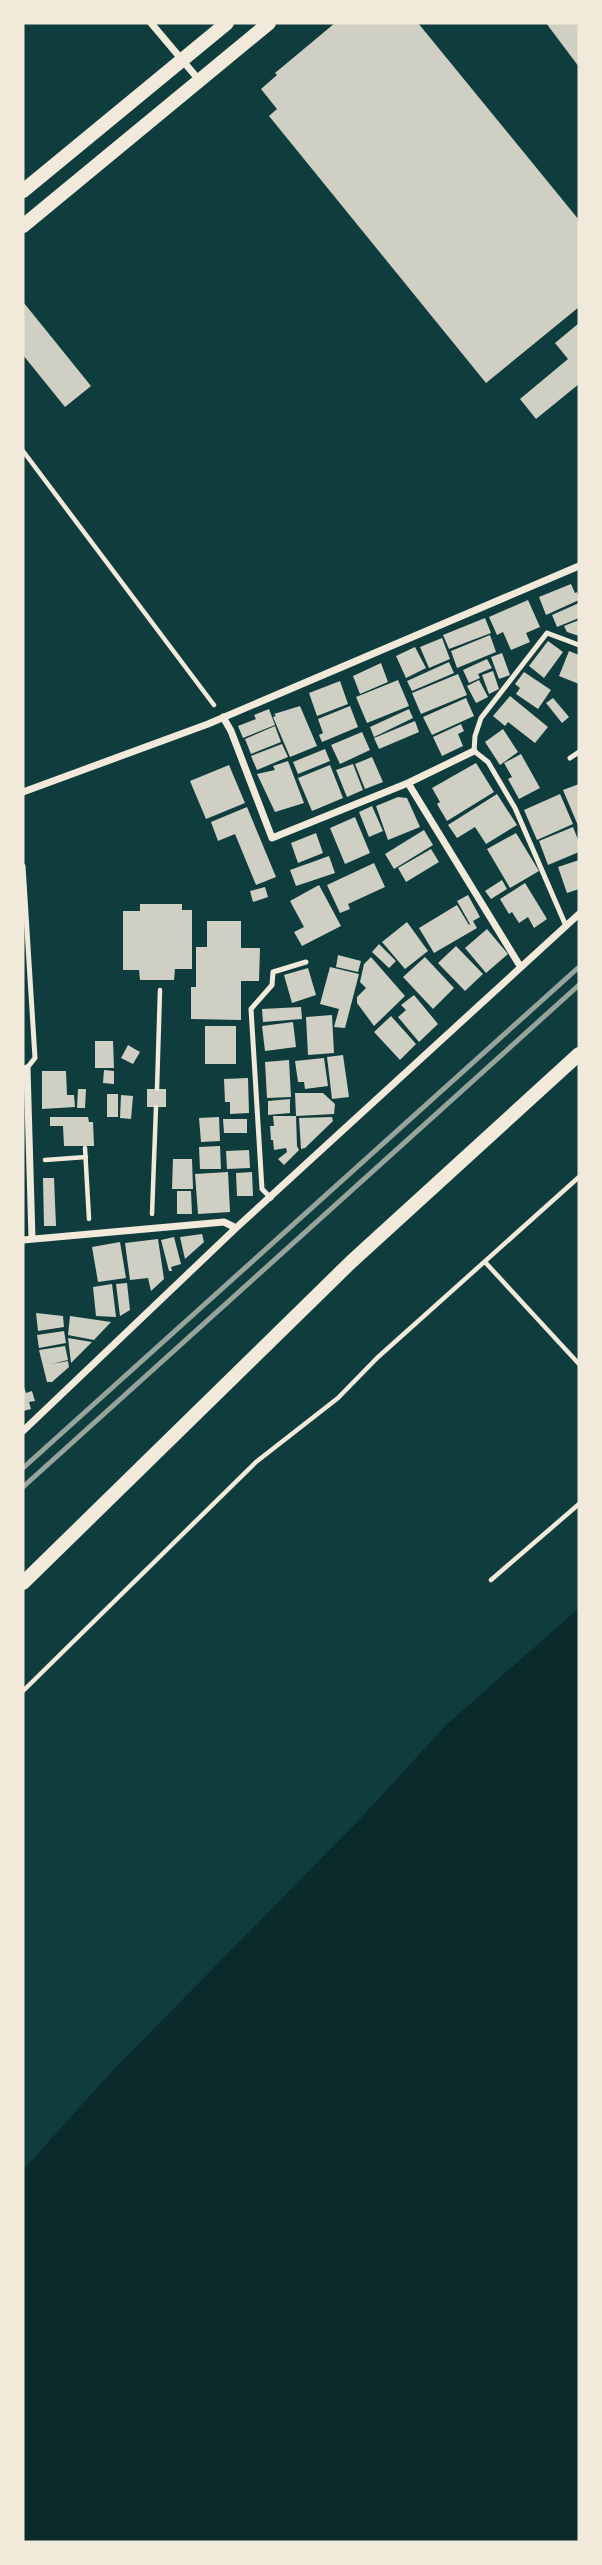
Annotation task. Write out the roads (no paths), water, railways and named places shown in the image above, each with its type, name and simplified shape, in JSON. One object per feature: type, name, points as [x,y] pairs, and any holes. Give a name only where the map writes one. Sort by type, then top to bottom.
[{"type":"main road","points":[[23,191],[227,23]]},
{"type":"main road","points":[[23,226],[269,23]]},
{"type":"main road","points":[[23,1583],[351,1262],[579,1054]]},
{"type":"street","points":[[151,23],[199,80]]},
{"type":"street","points":[[23,792],[223,717],[579,566]]},
{"type":"street","points":[[223,717],[231,731],[272,838],[408,783],[474,751]]},
{"type":"street","points":[[408,783],[520,966]]},
{"type":"street","points":[[23,1431],[236,1228],[579,914]]},
{"type":"street","points":[[27,1068],[32,1239]]},
{"type":"street","points":[[23,1240],[224,1222],[236,1228]]},
{"type":"lane","points":[[566,926],[515,808],[488,762],[474,751],[475,736],[481,718],[547,633],[579,645]]},
{"type":"lane","points":[[570,758],[579,752]]},
{"type":"lane","points":[[23,866],[35,1058],[27,1068]]},
{"type":"lane","points":[[271,1198],[262,1189],[251,1009],[272,985],[273,972],[306,962]]},
{"type":"water","points":[[579,1608],[579,2542],[23,2542],[23,2170],[115,2068],[360,1819],[446,1725]]},
{"type":"railway","points":[[23,1468],[579,967]]},
{"type":"railway","points":[[23,1487],[579,985]]}]
